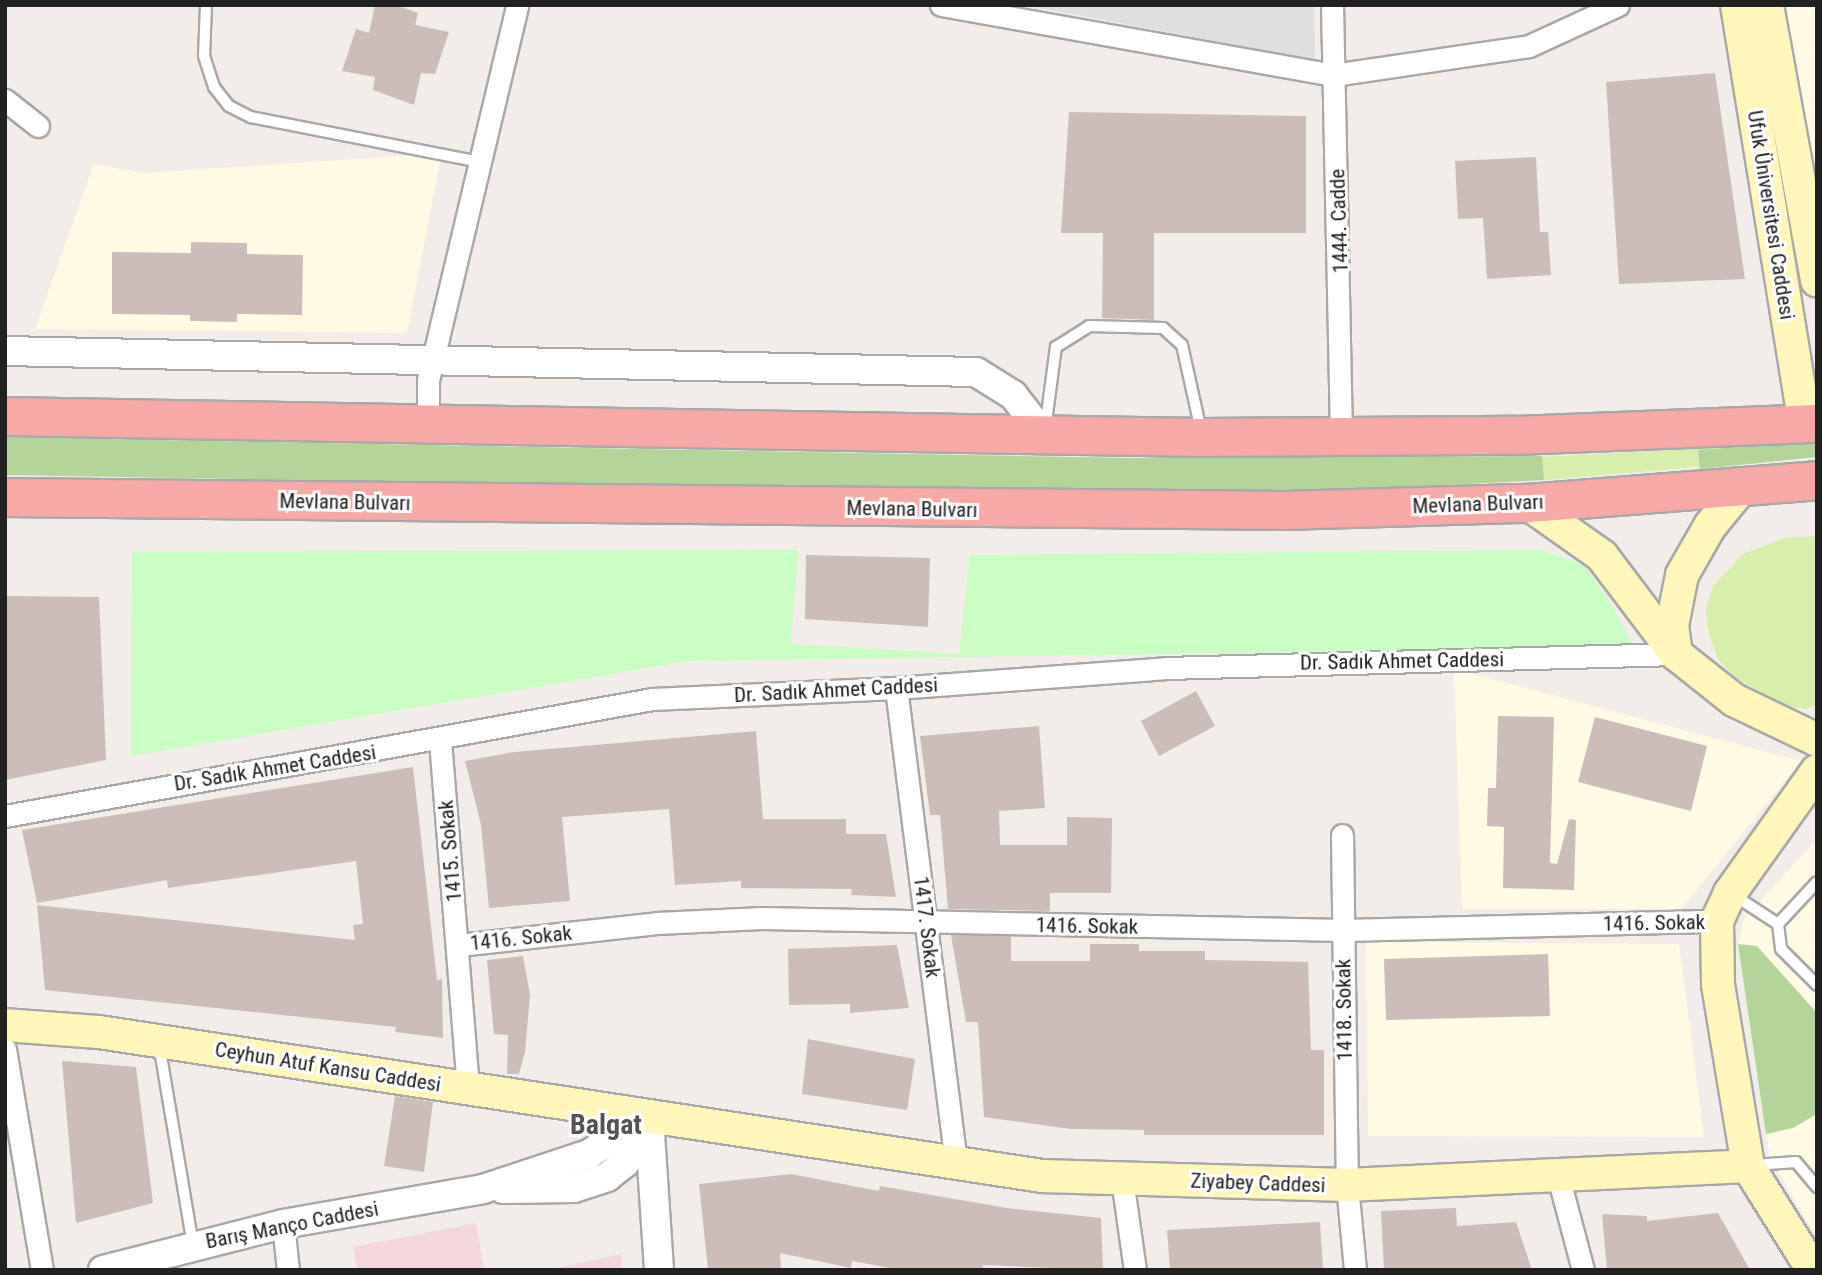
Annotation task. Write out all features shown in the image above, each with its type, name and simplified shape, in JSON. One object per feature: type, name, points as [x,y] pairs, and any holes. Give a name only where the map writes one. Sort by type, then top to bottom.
[{"type":"highway","points":[[5,416],[1202,438],[1811,424]]},
{"type":"highway","name":"Mevlana Bulvarı","points":[[5,497],[1073,511],[1528,503],[1817,480]]},
{"type":"main road","name":"Ufuk Üniversitesi Caddesi","points":[[1737,5],[1811,424]]},
{"type":"main road","name":"Ufuk Üniversitesi Caddesi","points":[[1767,5],[1817,281]]},
{"type":"main road","points":[[1676,654],[1672,626],[1682,575],[1710,526],[1742,487]]},
{"type":"main road","points":[[1528,503],[1602,556],[1676,654],[1734,701],[1817,740]]},
{"type":"main road","points":[[1813,1270],[1748,1166],[1718,984],[1717,921],[1730,893],[1817,771]]},
{"type":"main road","name":"Ceyhun Atuf Kansu Caddesi","points":[[5,1025],[159,1041],[649,1115]]},
{"type":"main road","name":"Ziyabey Caddesi","points":[[649,1115],[956,1166],[1042,1176],[1347,1185],[1748,1166]]},
{"type":"street","points":[[428,422],[433,361],[517,5]]},
{"type":"street","points":[[941,5],[1333,75],[1529,46],[1618,5]]},
{"type":"street","name":"1444. Cadde","points":[[1332,5],[1341,436]]},
{"type":"street","points":[[5,100],[38,126]]},
{"type":"street","points":[[5,351],[976,372],[1013,394],[1045,436]]},
{"type":"street","name":"Dr. Sadık Ahmet Caddesi","points":[[5,816],[440,740],[652,699],[897,688],[1166,668],[1676,654]]},
{"type":"street","name":"1417. Sokak","points":[[897,688],[956,1166]]},
{"type":"street","name":"1415. Sokak","points":[[440,740],[459,945],[468,1088]]},
{"type":"street","name":"1418. Sokak","points":[[1342,835],[1347,1185],[1354,1270]]},
{"type":"street","name":"1416. Sokak","points":[[459,945],[657,923],[762,918],[927,924],[1343,930],[1717,921]]},
{"type":"street","points":[[5,1049],[42,1270]]},
{"type":"street","points":[[649,1115],[659,1270]]},
{"type":"street","name":"Barış Manço Caddesi","points":[[103,1270],[192,1245],[283,1224],[483,1189],[574,1188],[607,1177],[625,1163],[649,1115]]},
{"type":"street","points":[[1558,1176],[1583,1270]]},
{"type":"street","points":[[1122,1178],[1135,1270]]},
{"type":"street","points":[[283,1224],[288,1270]]},
{"type":"lane","points":[[206,5],[204,56],[214,87],[229,106],[251,117],[480,162]]},
{"type":"lane","points":[[1045,436],[1056,347],[1090,326],[1163,328],[1182,345],[1202,438]]},
{"type":"lane","points":[[1817,882],[1778,924],[1781,949],[1817,985]]},
{"type":"lane","points":[[1730,893],[1778,924]]},
{"type":"lane","points":[[159,1041],[192,1245]]},
{"type":"lane","points":[[1748,1166],[1796,1162],[1817,1187]]},
{"type":"shaded area","points":[[1024,5],[1314,5],[1315,60]]},
{"type":"shaded area","points":[[1785,5],[1817,5],[1817,178]]},
{"type":"shaded area","points":[[415,155],[440,162],[407,333],[35,329],[94,164],[143,173]]},
{"type":"shaded area","points":[[1454,669],[1801,761],[1681,909],[1462,909]]},
{"type":"shaded area","points":[[1817,839],[1817,1238],[1770,1158],[1738,944],[1744,919]]},
{"type":"shaded area","points":[[1366,942],[1679,944],[1704,1137],[1368,1136]]},
{"type":"shaded area","points":[[476,1223],[484,1270],[358,1270],[353,1247]]},
{"type":"shaded area","points":[[621,1254],[622,1270],[548,1270]]},
{"type":"green space","points":[[5,437],[1127,458],[1542,456],[1544,480],[1349,490],[1080,493],[5,475]]},
{"type":"green space","points":[[1817,442],[1817,457],[1544,480],[1542,457]]},
{"type":"green space","points":[[1817,442],[1817,457],[1700,469],[1698,450]]},
{"type":"green space","points":[[1817,536],[1817,705],[1806,709],[1786,706],[1736,678],[1719,661],[1709,636],[1706,609],[1713,586],[1743,554],[1784,538]]},
{"type":"green space","points":[[798,550],[791,644],[959,654],[970,555],[1541,550],[1583,564],[1605,593],[1634,647],[688,661],[131,756],[132,552]]},
{"type":"green space","points":[[1738,944],[1757,946],[1817,1013],[1817,1114],[1793,1128],[1766,1134]]},
{"type":"building","points":[[375,5],[395,5],[418,13],[415,25],[449,32],[435,74],[421,73],[414,105],[373,90],[375,77],[342,71],[356,29],[369,33]]},
{"type":"building","points":[[1715,73],[1745,279],[1619,284],[1606,82]]},
{"type":"building","points":[[1069,112],[1306,116],[1306,233],[1154,233],[1154,320],[1102,318],[1103,233],[1061,233]]},
{"type":"building","points":[[1536,157],[1540,232],[1548,232],[1551,275],[1487,279],[1483,218],[1458,219],[1455,161]]},
{"type":"building","points":[[191,242],[247,243],[247,254],[303,255],[302,315],[237,314],[237,322],[190,321],[190,315],[112,314],[112,252],[191,253]]},
{"type":"building","points":[[806,555],[930,558],[928,627],[805,619]]},
{"type":"building","points":[[5,596],[99,597],[106,760],[5,780]]},
{"type":"building","points":[[1196,691],[1215,726],[1159,756],[1141,721]]},
{"type":"building","points":[[1498,716],[1554,717],[1550,863],[1557,864],[1569,819],[1576,820],[1574,890],[1503,888],[1504,827],[1487,826],[1488,788],[1496,788]]},
{"type":"building","points":[[1595,717],[1707,746],[1691,811],[1578,782]]},
{"type":"building","points":[[1039,726],[1045,808],[999,811],[1000,845],[1067,845],[1067,817],[1112,818],[1111,893],[1050,893],[1050,911],[948,909],[940,815],[930,815],[920,736]]},
{"type":"building","points":[[756,731],[763,819],[846,819],[846,834],[886,834],[896,897],[851,895],[852,889],[741,888],[741,881],[675,885],[669,809],[562,817],[570,901],[489,908],[481,825],[465,761],[514,752]]},
{"type":"building","points":[[413,767],[437,980],[442,979],[443,1038],[395,1032],[396,1027],[45,990],[37,905],[355,940],[353,925],[363,924],[356,861],[168,888],[167,880],[37,903],[22,830]]},
{"type":"building","points":[[951,935],[1011,936],[1011,961],[1090,961],[1090,944],[1139,944],[1139,951],[1205,951],[1205,960],[1308,962],[1311,1050],[1324,1050],[1324,1135],[1144,1135],[1144,1130],[1071,1129],[984,1117],[978,1022],[966,1022]]},
{"type":"building","points":[[897,945],[909,1008],[850,1013],[850,1004],[789,1005],[788,949]]},
{"type":"building","points":[[1548,954],[1550,1016],[1386,1020],[1384,959]]},
{"type":"building","points":[[523,956],[530,995],[525,1052],[519,1074],[507,1074],[508,1035],[494,1034],[487,960]]},
{"type":"building","points":[[808,1039],[915,1059],[907,1110],[802,1094]]},
{"type":"building","points":[[62,1061],[136,1067],[153,1203],[76,1223]]},
{"type":"building","points":[[395,1096],[433,1102],[424,1172],[384,1166]]},
{"type":"building","points":[[791,1174],[879,1191],[880,1186],[1007,1208],[1101,1218],[1103,1270],[983,1265],[983,1270],[901,1270],[852,1261],[851,1268],[780,1253],[781,1270],[708,1270],[699,1184]]},
{"type":"building","points":[[1456,1208],[1457,1226],[1516,1222],[1532,1270],[1384,1270],[1381,1211]]},
{"type":"building","points":[[1718,1213],[1750,1270],[1607,1270],[1602,1214],[1647,1216],[1647,1221]]},
{"type":"building","points":[[1320,1222],[1323,1269],[1170,1270],[1167,1230]]},
{"type":"district","name":"Balgat","points":[[606,1125]]}]
